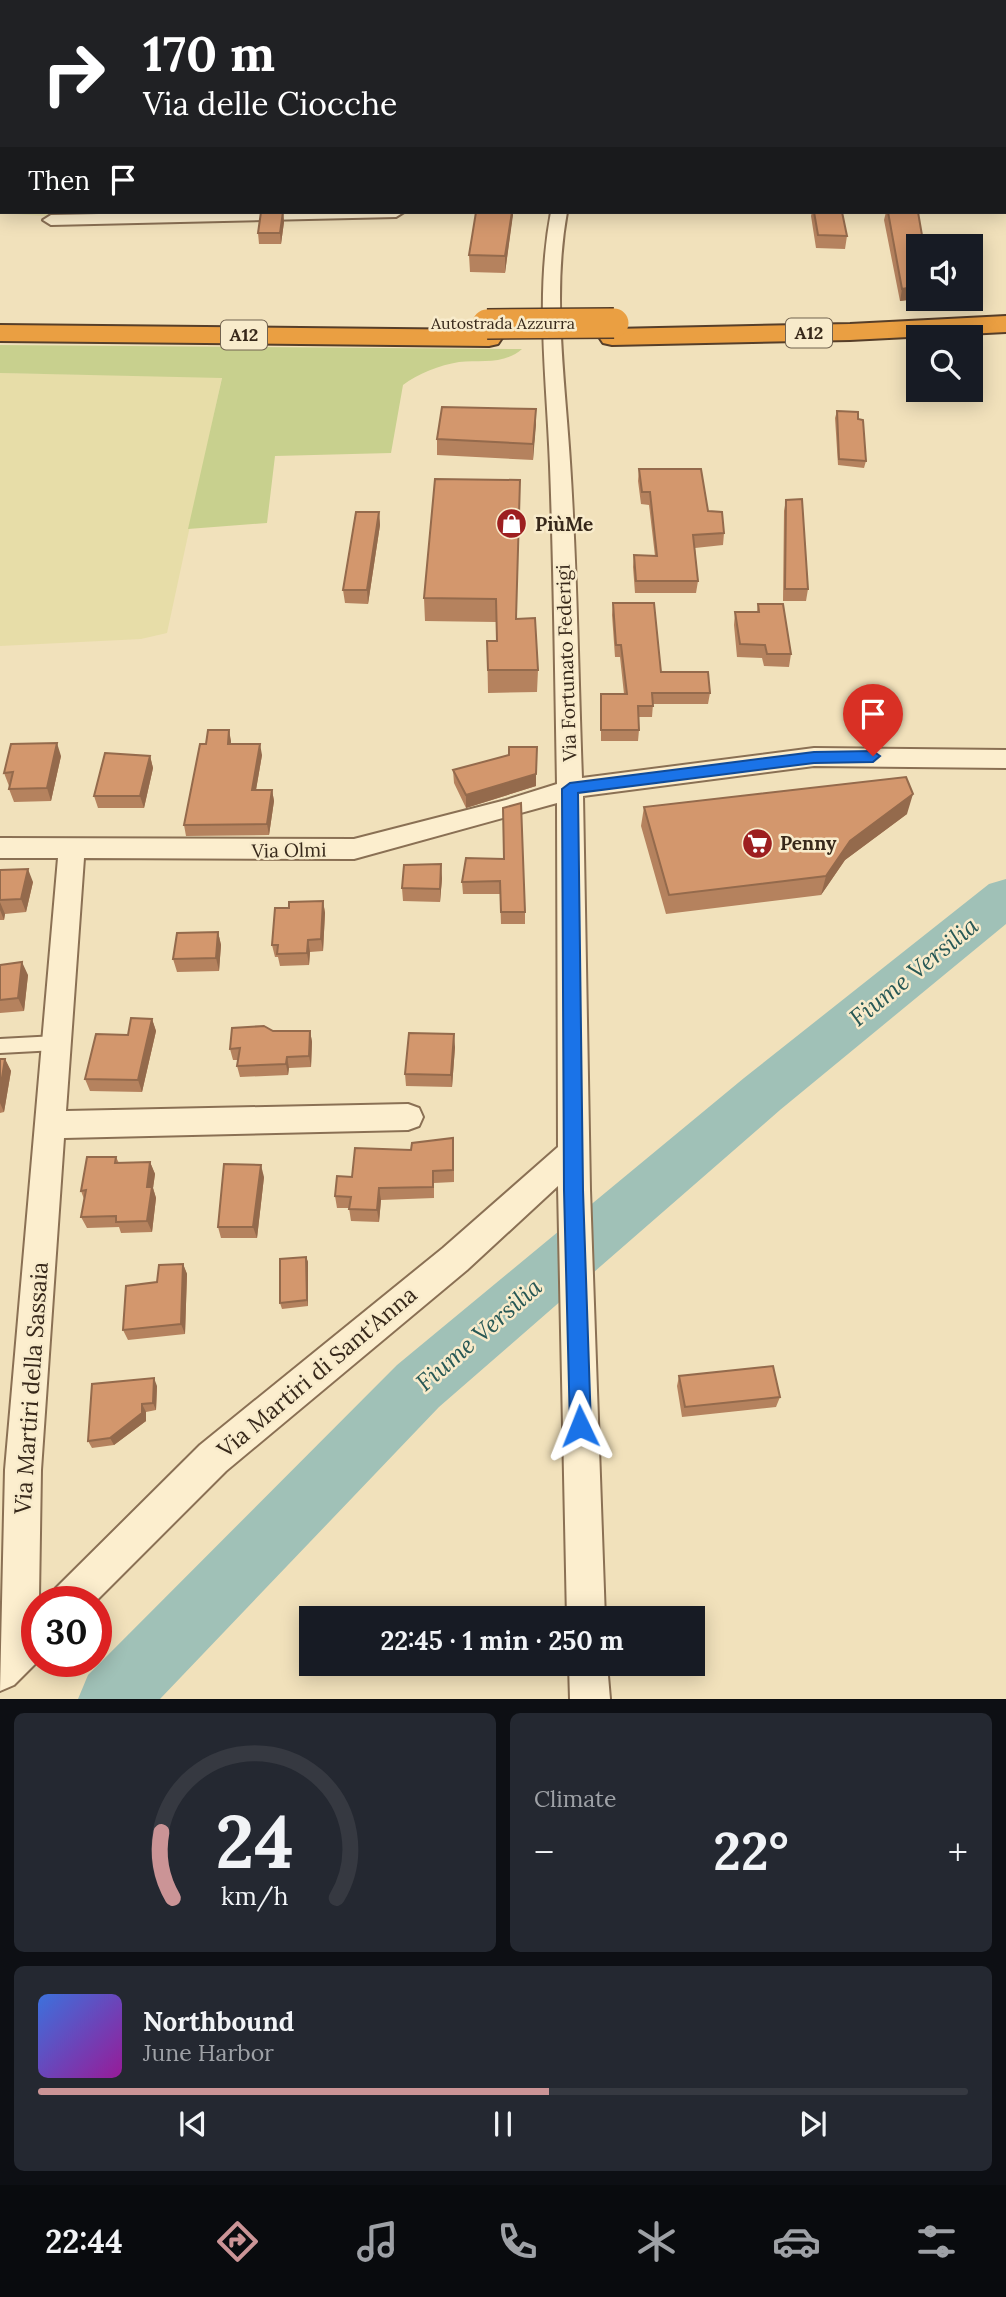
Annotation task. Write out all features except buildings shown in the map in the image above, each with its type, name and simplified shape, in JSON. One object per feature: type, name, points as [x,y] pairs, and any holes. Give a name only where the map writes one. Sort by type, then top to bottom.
[{"type":"highway","name":"Autostrada Azzurra","points":[[613,330],[1006,311]]},
{"type":"highway","name":"Autostrada Azzurra","points":[[0,319],[488,331]]},
{"type":"highway","name":"Autostrada Azzurra","points":[[0,333],[613,330],[850,332],[1006,324]]},
{"type":"street","points":[[51,220],[310,214]]},
{"type":"street","name":"Via Fortunato Federigi","points":[[559,214],[554,239],[551,311],[561,465],[570,789],[574,1190],[586,1606]]},
{"type":"street","name":"Via Olmi","points":[[0,848],[253,851],[354,849],[570,789],[814,757],[1006,760]]},
{"type":"street","name":"Via Martiri della Sassaia","points":[[18,1652],[23,1471],[72,848]]},
{"type":"street","points":[[51,1125],[204,1124],[408,1117]]},
{"type":"street","name":"Via Martiri di Sant'Anna","points":[[84,1586],[213,1458],[455,1259],[574,1152]]},
{"type":"street","points":[[589,1676],[590,1699]]},
{"type":"lane","points":[[0,1046],[56,1043]]},
{"type":"shaded area","points":[[15,214],[204,214],[59,217]]},
{"type":"shaded area","points":[[0,373],[222,377],[167,633],[141,639],[0,646]]},
{"type":"green space","points":[[0,345],[522,349],[500,360],[444,365],[403,385],[391,453],[275,456],[267,523],[188,529],[222,378],[0,373]]},
{"type":"waterway","name":"Fiume Versilia","points":[[112,1699],[418,1386],[762,1094],[1006,897]]},
{"type":"place","name":"PiùMe","points":[[512,524]]},
{"type":"place","name":"Penny","points":[[757,843]]},
{"type":"route","points":[[580,1426],[574,1190],[570,789],[657,775],[814,757],[873,756]]}]
